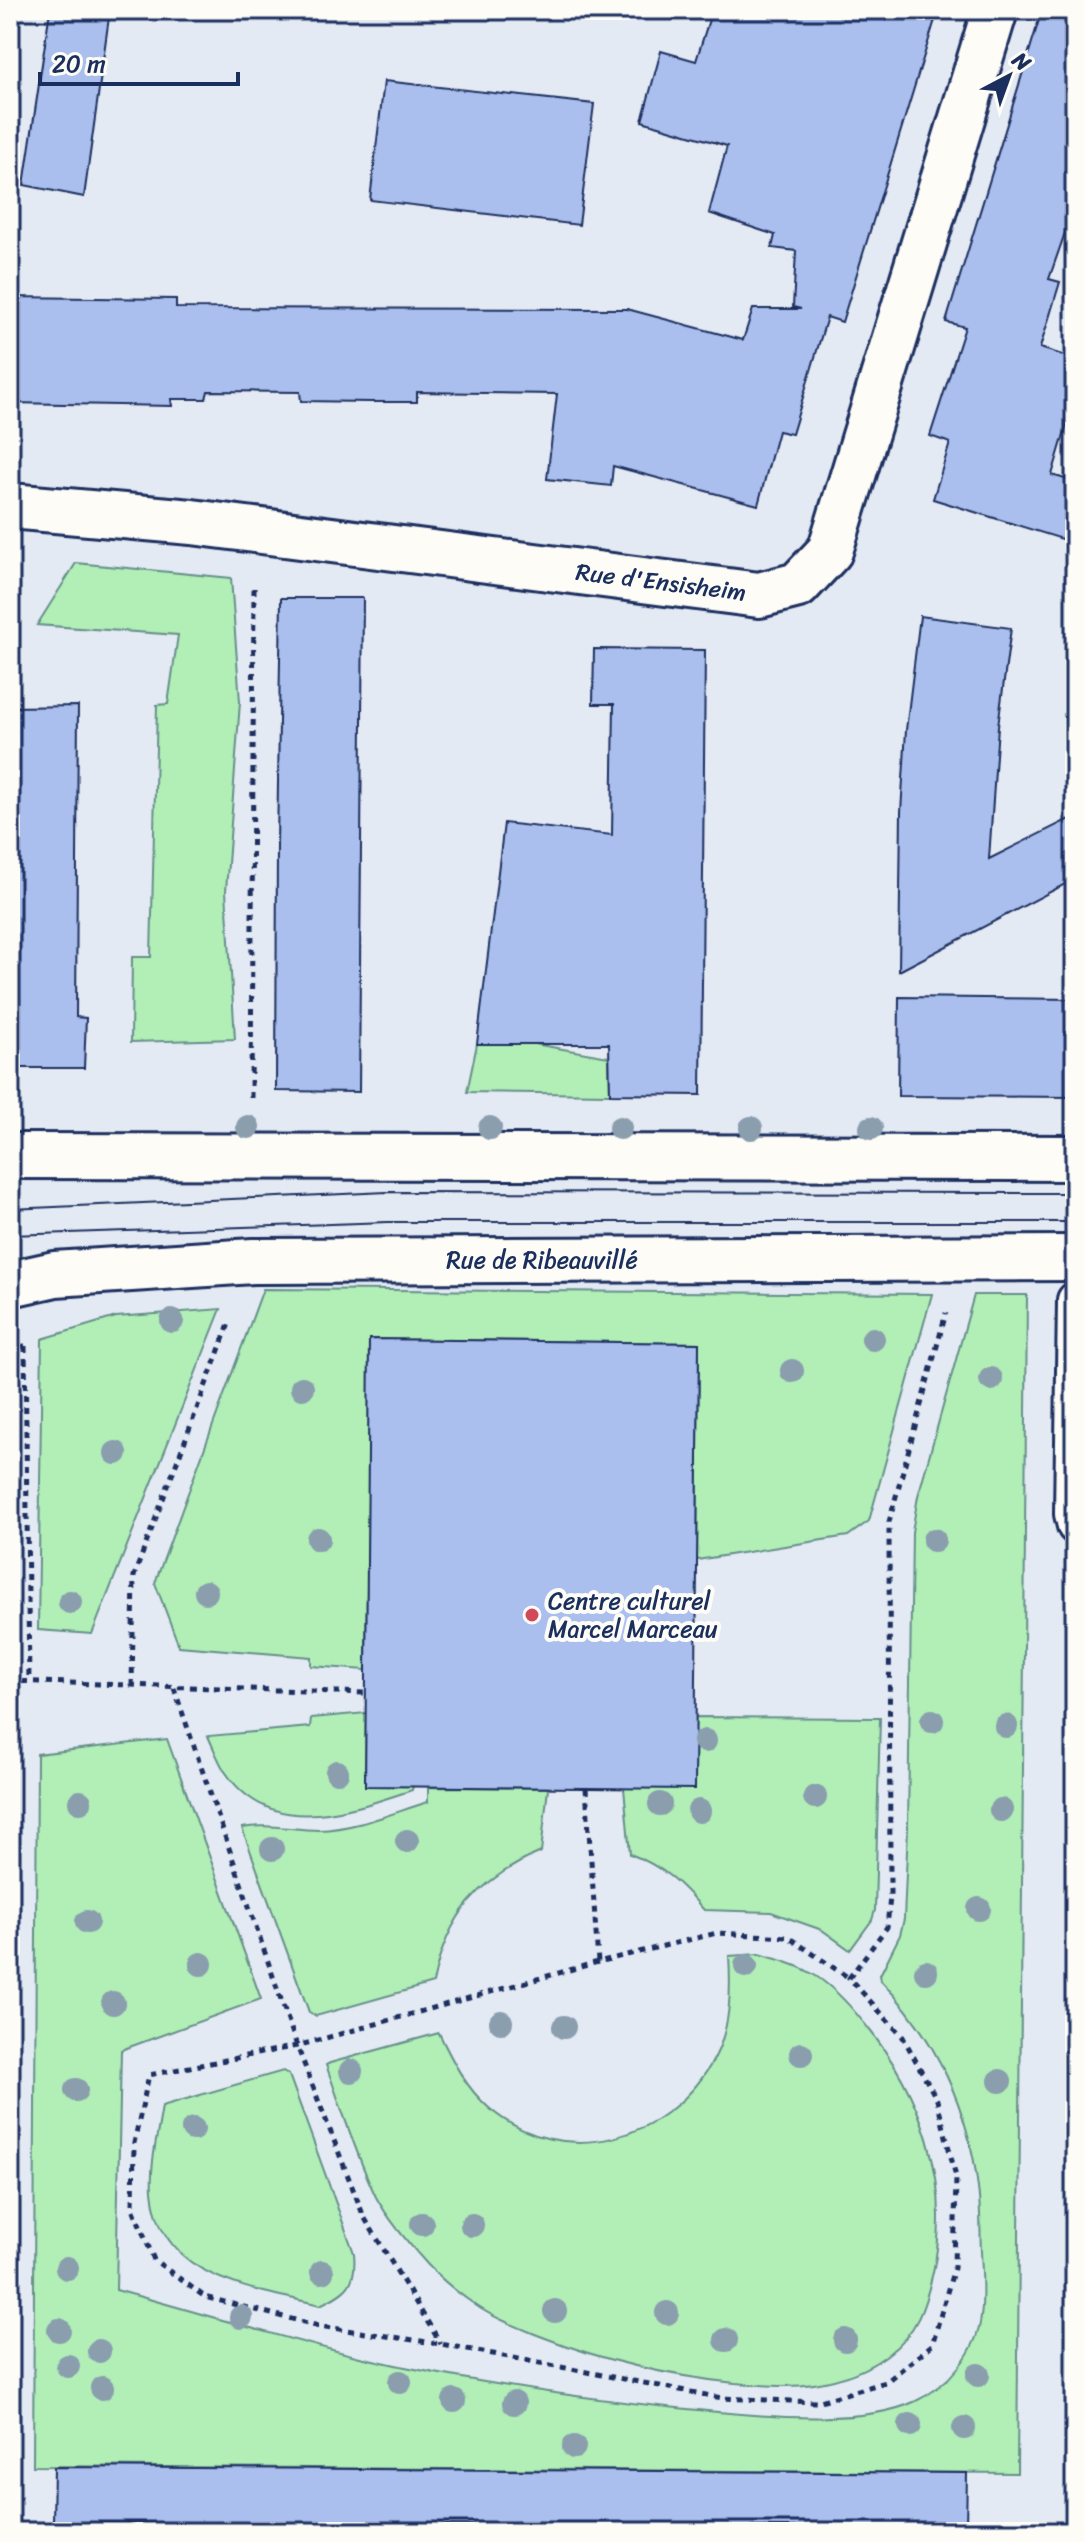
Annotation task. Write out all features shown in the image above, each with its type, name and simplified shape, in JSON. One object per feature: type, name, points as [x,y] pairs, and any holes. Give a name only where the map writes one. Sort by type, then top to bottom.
[{"type":"street","name":"Rue d'Ensisheim","points":[[10,506],[192,522],[759,595],[798,585],[830,551],[995,10]]},
{"type":"street","points":[[10,1156],[1075,1158]]},
{"type":"street","name":"Rue de Ribeauvillé","points":[[10,1284],[55,1274],[253,1261],[1075,1258]]},
{"type":"lane","points":[[1075,1300],[1072,1514],[1075,1526]]},
{"type":"path","points":[[251,1108],[254,575]]},
{"type":"path","points":[[849,1978],[887,1927],[890,1897],[889,1522],[961,1258]]},
{"type":"path","points":[[132,1686],[134,1576],[253,1261]]},
{"type":"path","points":[[25,1346],[29,1682]]},
{"type":"path","points":[[10,1681],[366,1693]]},
{"type":"path","points":[[174,1688],[297,2046],[364,2217],[441,2344]]},
{"type":"path","points":[[586,1788],[598,1962]]},
{"type":"path","points":[[717,1933],[788,1937],[849,1978],[903,2037],[937,2100],[956,2177],[954,2268],[932,2345],[886,2382],[817,2402],[722,2398],[441,2344],[319,2326],[205,2297],[154,2260],[133,2208],[134,2143],[149,2075],[297,2046],[598,1962],[717,1933]]},
{"type":"green space","points":[[76,563],[231,578],[240,702],[226,891],[235,1039],[131,1042],[132,957],[151,957],[157,705],[168,704],[178,635],[37,625]]},
{"type":"green space","points":[[477,1044],[534,1044],[609,1057],[610,1094],[467,1092]]},
{"type":"green space","points":[[263,1289],[932,1294],[869,1521],[848,1536],[697,1560],[699,1343],[370,1339],[366,1670],[311,1666],[311,1657],[179,1646],[155,1583]]},
{"type":"green space","points":[[974,1295],[1027,1295],[1017,2473],[33,2466],[37,1754],[167,1739],[261,1999],[121,2050],[116,2290],[403,2367],[628,2403],[718,2412],[819,2417],[872,2414],[896,2409],[928,2395],[959,2366],[974,2343],[982,2309],[980,2204],[974,2159],[947,2076],[918,2026],[881,1981],[880,1975],[900,1935],[904,1919],[912,1532],[918,1496]]},
{"type":"green space","points":[[221,1309],[92,1634],[38,1630],[42,1339],[116,1317]]},
{"type":"green space","points":[[366,1713],[365,1785],[413,1786],[412,1790],[337,1812],[287,1813],[264,1806],[243,1792],[224,1770],[208,1736],[310,1727],[311,1718]]},
{"type":"green space","points":[[695,1717],[880,1718],[875,1910],[872,1920],[850,1950],[822,1930],[771,1912],[704,1910],[671,1877],[653,1864],[630,1854],[624,1788]]},
{"type":"green space","points":[[428,1787],[548,1788],[541,1852],[500,1874],[469,1902],[447,1938],[433,1983],[316,2016],[309,2012],[242,1828],[270,1826],[318,1830],[346,1827],[428,1802]]},
{"type":"green space","points":[[759,1954],[811,1973],[846,2002],[902,2078],[927,2140],[939,2205],[933,2272],[927,2297],[913,2328],[887,2355],[843,2377],[795,2386],[710,2380],[612,2360],[540,2336],[481,2309],[438,2275],[393,2224],[369,2181],[326,2065],[439,2033],[473,2092],[489,2108],[518,2128],[549,2139],[582,2142],[614,2138],[644,2126],[672,2109],[696,2086],[715,2057],[724,2033],[730,1994],[729,1956]]},
{"type":"green space","points":[[283,2071],[289,2075],[354,2253],[352,2280],[337,2296],[320,2305],[239,2285],[190,2262],[172,2244],[158,2221],[152,2191],[153,2159],[162,2106]]},
{"type":"building","points":[[50,10],[110,10],[84,197],[24,185]]},
{"type":"building","points":[[712,10],[938,10],[842,322],[827,317],[792,434],[778,431],[758,505],[613,466],[611,486],[547,479],[557,394],[417,392],[417,402],[370,402],[301,401],[300,392],[208,391],[206,399],[171,399],[172,406],[10,403],[10,297],[176,299],[176,308],[627,309],[743,340],[753,309],[801,309],[793,307],[796,251],[772,248],[775,235],[709,213],[727,146],[642,121],[661,51],[696,61]]},
{"type":"building","points":[[1042,10],[1075,10],[1075,204],[1049,279],[1060,282],[1040,348],[1075,359],[1075,397],[1052,475],[1075,482],[1075,543],[933,499],[950,443],[930,436],[965,327],[946,322]]},
{"type":"building","points":[[384,81],[594,104],[579,225],[370,200]]},
{"type":"building","points":[[281,598],[363,598],[359,1092],[276,1091]]},
{"type":"building","points":[[920,616],[1011,628],[998,726],[989,859],[1075,816],[1075,879],[899,971],[901,812],[906,730]]},
{"type":"building","points":[[594,649],[705,650],[701,1095],[610,1094],[609,1044],[477,1044],[504,823],[612,835],[614,704],[593,704]]},
{"type":"building","points":[[78,706],[76,1017],[86,1018],[84,1068],[10,1068],[10,707]]},
{"type":"building","points":[[899,997],[1075,999],[1075,1097],[898,1096]]},
{"type":"building","name":"Centre culturel Marcel Marceau","points":[[369,1339],[699,1343],[695,1789],[365,1786]]},
{"type":"building","points":[[54,2467],[967,2473],[966,2528],[53,2523]]},
{"type":"tram line","points":[[10,1209],[387,1192],[1075,1193]]},
{"type":"tram line","points":[[10,1235],[388,1222],[1075,1222]]},
{"type":"place","name":"Centre culturel Marcel Marceau","points":[[532,1615]]}]
